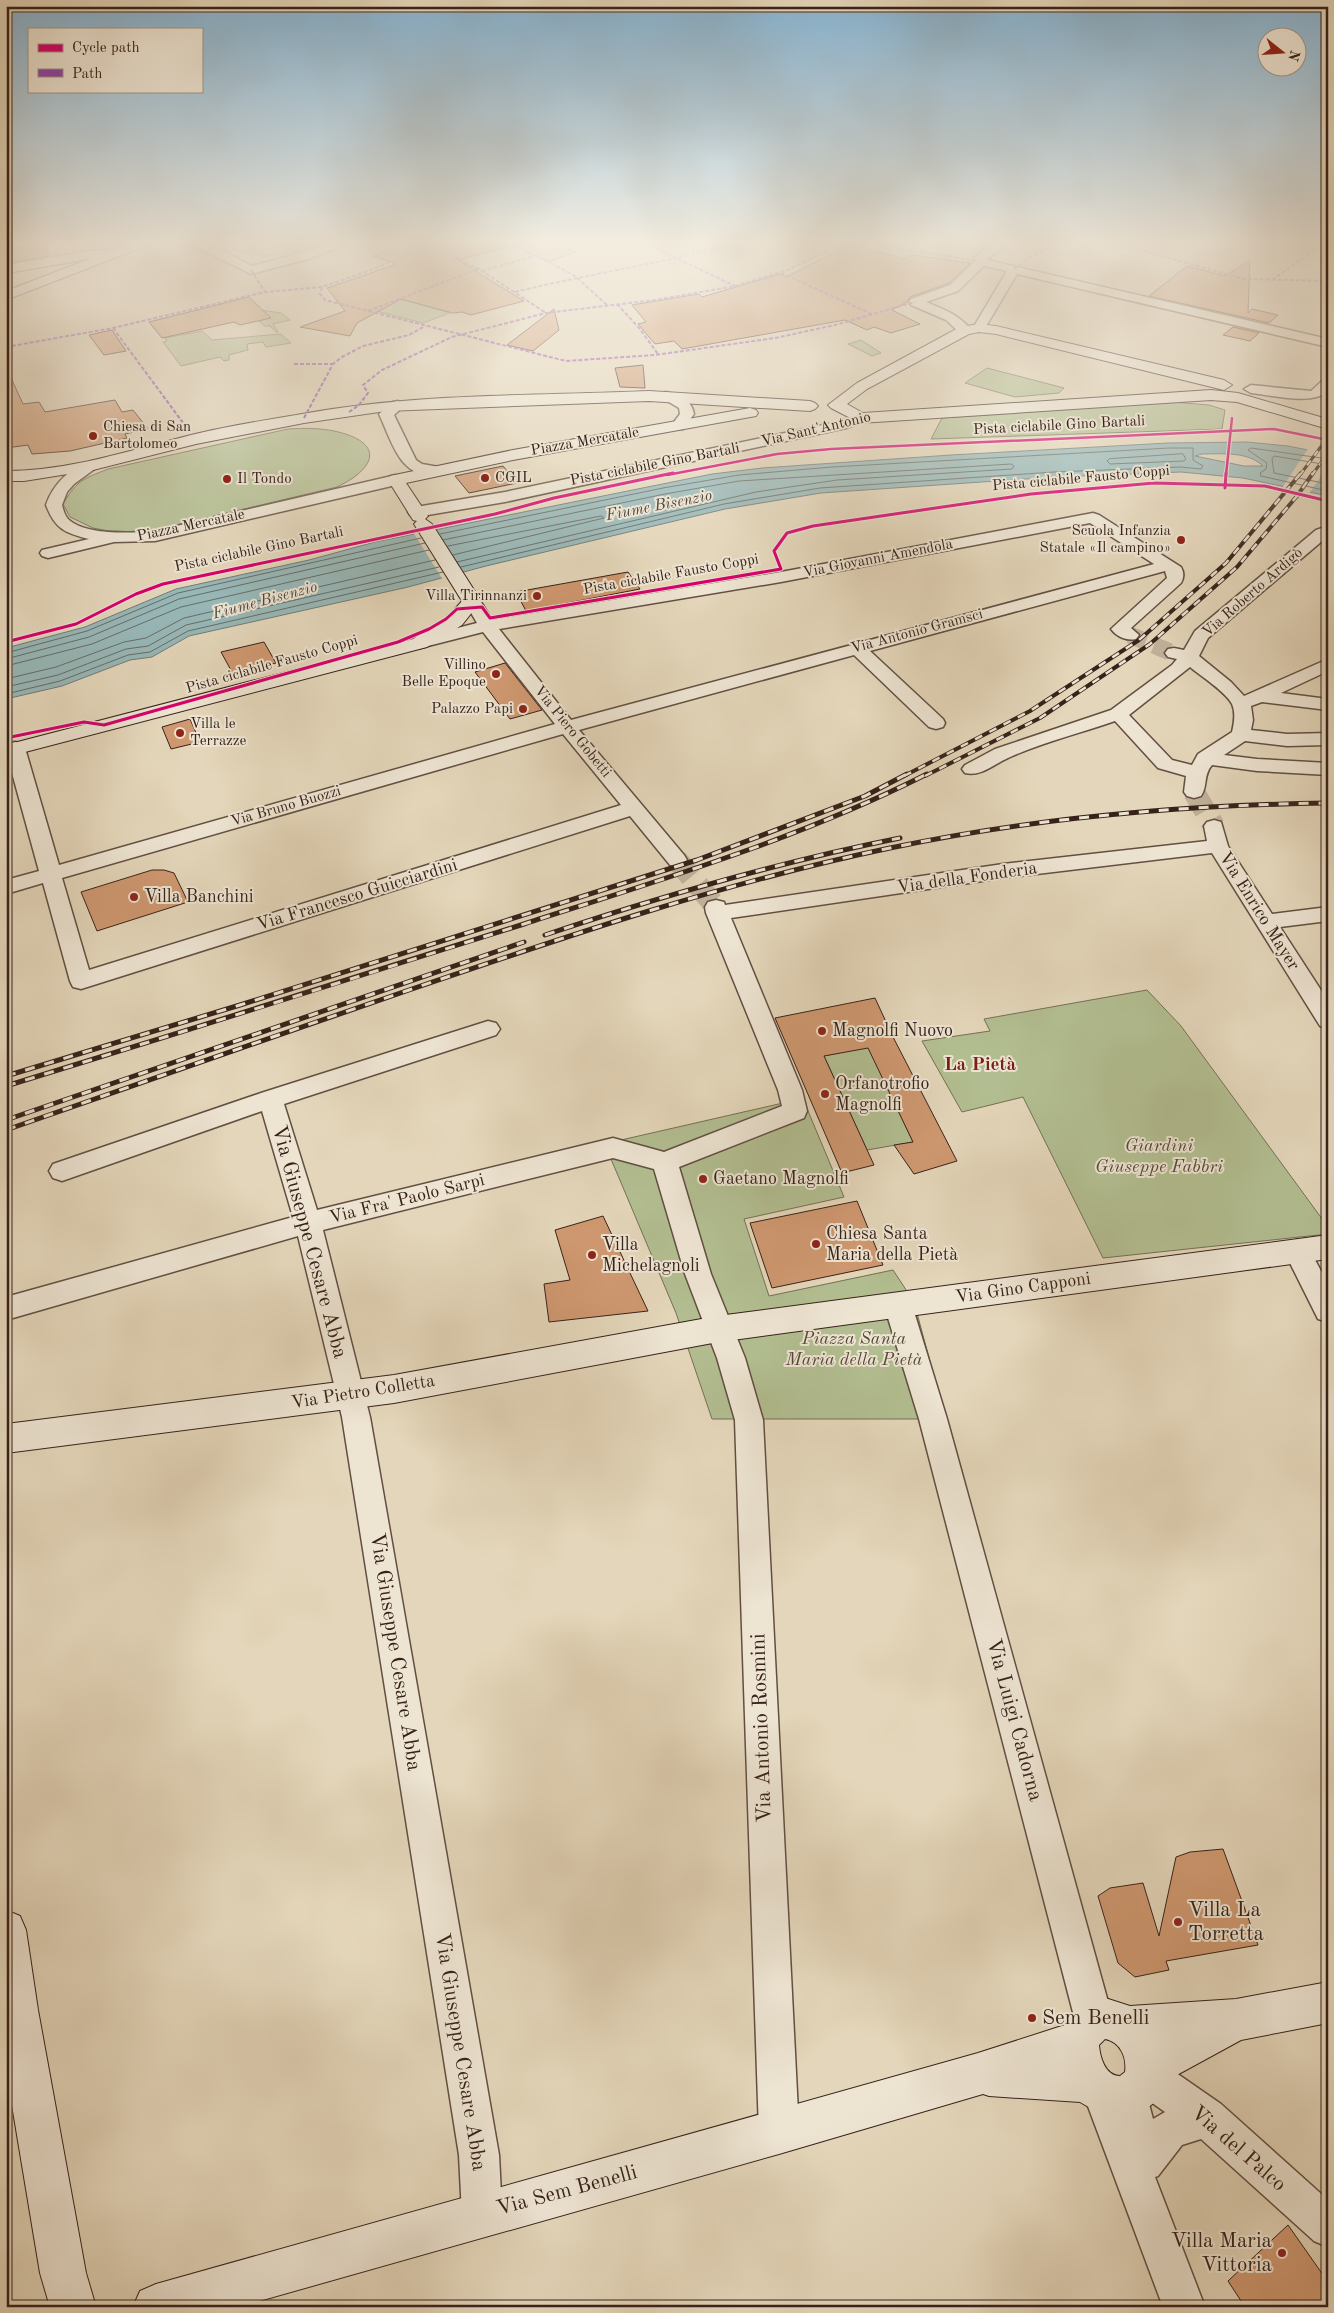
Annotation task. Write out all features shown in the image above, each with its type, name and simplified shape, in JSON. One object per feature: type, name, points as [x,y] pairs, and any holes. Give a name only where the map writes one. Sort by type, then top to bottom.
[{"type":"street","points":[[860,418],[836,405],[862,386],[934,349]]},
{"type":"street","points":[[1065,349],[1212,389],[1311,395],[1318,393],[1328,382]]},
{"type":"street","name":"Via Sant'Antonio","points":[[419,517],[846,424],[860,418],[1212,389]]},
{"type":"street","points":[[1243,392],[1281,411],[1321,422]]},
{"type":"street","points":[[666,396],[686,407],[687,414],[678,426]]},
{"type":"street","name":"Piazza Mercatale","points":[[7,476],[24,476],[93,465],[194,437],[304,418],[398,405],[666,396],[810,406]]},
{"type":"street","name":"Piazza Mercatale","points":[[398,405],[386,414],[410,463],[418,468],[434,470]]},
{"type":"street","name":"Piazza Mercatale","points":[[93,465],[60,489],[54,505],[62,522],[86,533],[115,538],[155,536],[434,470],[757,412],[836,405]]},
{"type":"street","points":[[50,874],[11,749],[420,643],[455,621],[467,594],[396,480]]},
{"type":"street","name":"Via Giovanni Amendola","points":[[420,643],[487,626],[781,577],[1093,518],[1167,565]]},
{"type":"street","name":"Via Roberto Ardigò","points":[[972,769],[1002,753],[1118,714],[1178,669],[1189,657],[1201,635],[1322,533]]},
{"type":"street","points":[[48,553],[115,538]]},
{"type":"street","points":[[1130,635],[1120,629],[1175,579],[1175,570],[1167,565]]},
{"type":"street","name":"Via Antonio Gramsci","points":[[567,727],[1167,565]]},
{"type":"street","name":"Via Piero Gobetti","points":[[467,594],[487,626],[676,860]]},
{"type":"street","points":[[858,648],[936,723]]},
{"type":"street","points":[[1170,652],[1189,657]]},
{"type":"street","name":"Via Roberto Ardigò","points":[[1189,657],[1241,703]]},
{"type":"street","points":[[1199,774],[1241,735],[1244,720],[1241,703],[1261,696],[1328,664]]},
{"type":"street","points":[[1303,675],[1328,676]]},
{"type":"street","points":[[1261,696],[1328,704]]},
{"type":"street","points":[[1118,714],[1165,764],[1199,774],[1257,765],[1328,768]]},
{"type":"street","name":"Via Bruno Buozzi","points":[[6,887],[567,727]]},
{"type":"street","points":[[1241,735],[1287,740],[1328,739]]},
{"type":"street","name":"Via Francesco Guicciardini","points":[[50,874],[82,981],[633,808]]},
{"type":"street","name":"Via della Fonderia","points":[[665,1162],[795,1111],[790,1090],[717,910],[926,884],[1216,836]]},
{"type":"street","name":"Via Enrico Mayer","points":[[1216,836],[1265,922],[1328,1020]]},
{"type":"street","points":[[1265,922],[1328,914]]},
{"type":"street","points":[[62,1171],[270,1099],[488,1030]]},
{"type":"street","name":"Via Giuseppe Cesare Abba","points":[[270,1099],[308,1223],[359,1437],[479,2155],[482,2214]]},
{"type":"street","name":"Via Fra' Paolo Sarpi","points":[[6,1309],[308,1223],[613,1148],[665,1162]]},
{"type":"street","points":[[665,1162],[698,1274],[718,1329]]},
{"type":"street","name":"Via Gino Capponi","points":[[718,1329],[1328,1247]]},
{"type":"street","points":[[1297,1251],[1328,1311]]},
{"type":"street","name":"Via Luigi Cadorna","points":[[898,1305],[934,1419],[1100,2029]]},
{"type":"street","name":"Via Pietro Colletta","points":[[6,1439],[403,1387],[718,1329]]},
{"type":"street","name":"Via Antonio Rosmini","points":[[718,1329],[731,1358],[749,1420],[779,2132]]},
{"type":"street","points":[[6,1930],[17,2010],[63,2273],[72,2307]]},
{"type":"street","points":[[978,2074],[1122,2083],[1236,2020],[1328,2002]]},
{"type":"street","name":"Via Sem Benelli","points":[[156,2307],[216,2298],[482,2214],[779,2132],[978,2074],[1100,2029],[1236,2020]]},
{"type":"street","points":[[1122,2083],[1080,2066],[1077,2049],[1100,2029],[1142,2046],[1122,2083],[1140,2173],[1184,2307]]},
{"type":"street","name":"Via del Palco","points":[[1122,2083],[1207,2118],[1328,2226]]},
{"type":"street","points":[[1140,2173],[1170,2129],[1207,2118]]},
{"type":"green space","points":[[168,349],[248,349],[229,355],[229,360],[224,361],[220,357],[181,366]]},
{"type":"green space","points":[[858,349],[875,349],[881,353],[872,356]]},
{"type":"green space","points":[[987,368],[1064,388],[1059,393],[1015,397],[965,383]]},
{"type":"green space","points":[[1173,402],[1209,405],[1225,410],[1222,429],[931,439],[942,418]]},
{"type":"green space","points":[[288,429],[323,429],[350,436],[362,442],[368,449],[370,456],[367,464],[361,472],[337,487],[147,532],[109,531],[93,528],[70,517],[63,504],[72,490],[81,481],[108,469]]},
{"type":"green space","name":"Giardini Giuseppe Fabbri","points":[[1147,990],[1181,1026],[1328,1227],[1328,1234],[1103,1258],[1023,1097],[962,1112],[922,1041],[990,1031],[984,1019]]},
{"type":"green space","points":[[868,1047],[913,1142],[867,1150],[824,1056]]},
{"type":"green space","name":"Piazza Santa Maria della Pietà","points":[[798,1087],[844,1197],[744,1219],[769,1296],[893,1270],[914,1302],[946,1421],[933,1419],[712,1419],[676,1313],[611,1159],[613,1148],[621,1140],[783,1103]]},
{"type":"water","name":"Fiume Bisenzio","points":[[1247,442],[1288,446],[1328,454],[1328,496],[1243,478],[1181,472],[1055,477],[821,493],[725,509],[486,566],[408,587],[189,636],[152,657],[130,660],[62,686],[6,699],[6,648],[85,627],[176,589],[309,560],[375,542],[712,474],[762,468],[951,455],[1168,443]],"holes":[[[1202,454],[1242,456],[1257,461],[1263,466],[1244,466],[1195,456]]]},
{"type":"pier","points":[[1309,447],[1328,451],[1328,465],[1309,494],[1282,488]]},
{"type":"pier","points":[[435,527],[464,574],[443,580],[413,532]]},
{"type":"building","points":[[99,349],[125,349],[126,351],[104,355]]},
{"type":"building","points":[[643,365],[645,388],[620,387],[615,368]]},
{"type":"building","points":[[6,367],[23,404],[39,402],[45,412],[115,400],[122,412],[133,410],[148,429],[125,434],[127,438],[70,451],[32,454],[28,445],[6,448]]},
{"type":"building","name":"CGIL","points":[[503,466],[517,483],[469,493],[455,476]]},
{"type":"building","points":[[628,572],[640,589],[526,611],[516,592]]},
{"type":"building","points":[[264,642],[276,663],[233,674],[221,652]]},
{"type":"building","points":[[505,663],[542,710],[510,719],[475,672]]},
{"type":"building","name":"Villa le Terrazze","points":[[190,719],[200,742],[171,749],[162,727]]},
{"type":"building","name":"Villa Banchini","points":[[152,870],[164,870],[174,873],[188,902],[97,931],[81,892]]},
{"type":"building","name":"Orfanotrofio Magnolfi","points":[[875,998],[957,1161],[914,1174],[894,1145],[913,1142],[868,1048],[824,1056],[874,1165],[842,1173],[775,1018]]},
{"type":"building","name":"Chiesa Santa Maria della Pietà","points":[[857,1201],[883,1265],[772,1288],[750,1223]]},
{"type":"building","name":"Villa Michelagnoli","points":[[603,1216],[648,1311],[549,1322],[544,1284],[570,1280],[555,1230]]},
{"type":"building","name":"Villa La Torretta","points":[[1223,1849],[1258,1945],[1166,1961],[1169,1970],[1135,1977],[1118,1963],[1098,1896],[1110,1888],[1143,1883],[1159,1936],[1176,1857],[1190,1852]]},
{"type":"building","name":"Villa Maria Vittoria","points":[[1288,2225],[1328,2282],[1328,2307],[1245,2307],[1228,2281]]},
{"type":"tunnel","points":[[1130,635],[1170,652]]},
{"type":"tunnel","points":[[1194,792],[1214,826]]},
{"type":"tunnel","points":[[677,860],[716,907]]},
{"type":"railway","points":[[1300,475],[1328,437]]},
{"type":"railway","points":[[1312,475],[1328,453]]},
{"type":"railway","points":[[904,776],[1030,711],[1139,640],[1226,563],[1301,473]]},
{"type":"railway","points":[[925,776],[1040,718],[1150,644],[1237,567],[1297,496],[1313,473]]},
{"type":"railway","points":[[6,1076],[240,1005],[697,860],[865,796],[907,774]]},
{"type":"railway","points":[[6,1086],[395,965],[729,857],[829,819],[927,774]]},
{"type":"railway","points":[[6,1130],[587,930],[768,877],[890,848],[1053,821],[1163,810],[1328,803]]},
{"type":"railway","points":[[545,935],[721,881],[855,847],[900,838]]},
{"type":"railway","points":[[6,1120],[524,942]]},
{"type":"marked path","points":[[128,349],[192,435]]},
{"type":"marked path","points":[[304,418],[333,364],[357,349]]},
{"type":"marked path","points":[[349,412],[359,405],[368,393],[363,388],[363,385],[382,370],[427,349]]},
{"type":"marked path","points":[[518,349],[566,361],[655,355],[698,349]]},
{"type":"marked path","points":[[654,349],[658,354]]},
{"type":"marked path","points":[[294,364],[333,364]]},
{"type":"cycle path","points":[[1225,488],[1232,418]]},
{"type":"cycle path","name":"Pista ciclabile Gino Bartali","points":[[6,642],[76,624],[136,594],[163,584],[495,514],[554,498],[718,464],[777,454],[831,449],[1274,429],[1328,440]]},
{"type":"cycle path","name":"Pista ciclabile Fausto Coppi","points":[[6,738],[84,722],[104,725],[398,642],[429,629],[446,619],[457,609],[482,607],[490,618],[781,569],[774,551],[787,533],[813,526],[1031,494],[1154,483],[1265,486],[1328,501]]},
{"type":"place","name":"Chiesa di San Bartolomeo","points":[[93,436]]},
{"type":"place","name":"CGIL","points":[[485,478]]},
{"type":"place","name":"Il Tondo","points":[[227,479]]},
{"type":"place","name":"Scuola Infanzia Statale «Il campino»","points":[[1181,540]]},
{"type":"place","name":"Villa Tirinnanzi","points":[[537,596]]},
{"type":"place","name":"Villino Belle Epoque","points":[[496,674]]},
{"type":"place","name":"Palazzo Papi","points":[[523,709]]},
{"type":"place","name":"Villa le Terrazze","points":[[180,733]]},
{"type":"place","name":"Villa Banchini","points":[[134,897]]},
{"type":"place","name":"Magnolfi Nuovo","points":[[822,1031]]},
{"type":"place","name":"Orfanotrofio Magnolfi","points":[[825,1094]]},
{"type":"place","name":"Gaetano Magnolfi","points":[[703,1179]]},
{"type":"place","name":"Chiesa Santa Maria della Pietà","points":[[816,1244]]},
{"type":"place","name":"Villa Michelagnoli","points":[[592,1255]]},
{"type":"place","name":"Villa La Torretta","points":[[1178,1922]]},
{"type":"place","name":"Sem Benelli","points":[[1032,2018]]},
{"type":"place","name":"Villa Maria Vittoria","points":[[1282,2253]]},
{"type":"district","name":"La Pietà","points":[[980,1065]]}]
